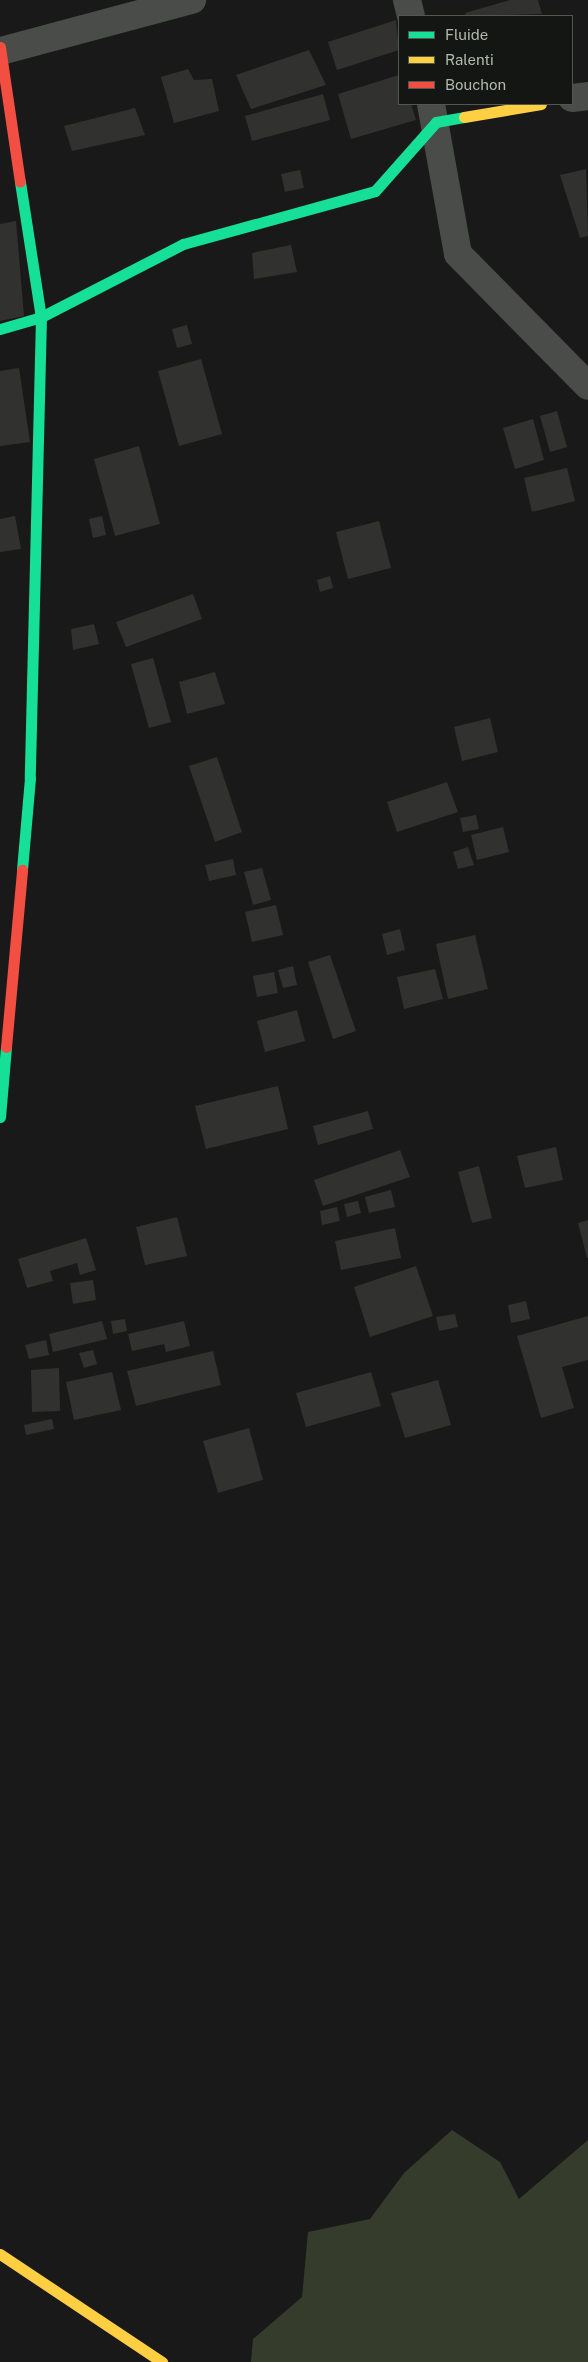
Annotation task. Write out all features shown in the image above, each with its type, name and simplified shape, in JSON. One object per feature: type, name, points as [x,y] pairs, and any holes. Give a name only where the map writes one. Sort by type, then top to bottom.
[{"type":"street","points":[[0,1117],[30,778],[41,317],[3,82],[1,49],[192,0]]},
{"type":"street","points":[[407,0],[410,15]]},
{"type":"street","points":[[573,98],[588,96]]},
{"type":"street","points":[[0,329],[41,317],[183,244],[375,191],[434,113],[529,105]]},
{"type":"street","points":[[434,113],[458,254],[588,386]]},
{"type":"street","points":[[0,2254],[162,2362]]},
{"type":"shaded area","points":[[452,2130],[500,2162],[519,2199],[588,2140],[588,2362],[251,2362],[253,2339],[302,2297],[308,2232],[370,2219],[404,2173]]},
{"type":"building","points":[[510,0],[538,0],[542,14],[466,15],[465,13]]},
{"type":"building","points":[[396,20],[398,50],[337,70],[328,42]]},
{"type":"building","points":[[309,50],[326,85],[251,109],[236,75]]},
{"type":"building","points":[[188,69],[194,80],[212,79],[219,111],[174,123],[161,77]]},
{"type":"building","points":[[398,75],[398,105],[411,105],[416,120],[351,139],[338,94]]},
{"type":"building","points":[[323,94],[330,120],[252,141],[245,116]]},
{"type":"building","points":[[135,108],[145,135],[72,151],[64,126]]},
{"type":"building","points":[[586,169],[588,236],[580,238],[560,175]]},
{"type":"building","points":[[300,170],[304,188],[285,192],[281,174]]},
{"type":"building","points":[[16,221],[24,316],[0,321],[0,224]]},
{"type":"building","points":[[291,245],[297,272],[254,279],[252,253]]},
{"type":"building","points":[[187,325],[192,344],[177,348],[172,329]]},
{"type":"building","points":[[201,359],[222,434],[179,446],[158,371]]},
{"type":"building","points":[[19,368],[30,442],[0,446],[0,371]]},
{"type":"building","points":[[557,411],[567,447],[550,452],[540,416]]},
{"type":"building","points":[[533,419],[544,460],[515,469],[503,428]]},
{"type":"building","points":[[139,446],[160,524],[115,536],[94,459]]},
{"type":"building","points":[[567,468],[575,501],[532,512],[524,478]]},
{"type":"building","points":[[15,516],[21,549],[0,552],[0,519]]},
{"type":"building","points":[[102,516],[106,535],[93,538],[89,519]]},
{"type":"building","points":[[379,521],[391,568],[348,579],[336,532]]},
{"type":"building","points":[[330,576],[333,588],[320,592],[317,580]]},
{"type":"building","points":[[193,594],[202,619],[126,647],[116,622]]},
{"type":"building","points":[[94,624],[99,644],[73,650],[71,629]]},
{"type":"building","points":[[153,658],[171,722],[149,728],[131,664]]},
{"type":"building","points":[[215,672],[225,704],[187,714],[179,682]]},
{"type":"building","points":[[490,718],[498,752],[462,761],[454,727]]},
{"type":"building","points":[[217,757],[242,832],[215,842],[189,766]]},
{"type":"building","points":[[447,782],[458,812],[397,832],[387,802]]},
{"type":"building","points":[[476,815],[479,829],[463,832],[460,818]]},
{"type":"building","points":[[503,827],[509,852],[477,860],[471,835]]},
{"type":"building","points":[[468,847],[474,865],[458,869],[453,852]]},
{"type":"building","points":[[233,859],[236,875],[209,881],[205,865]]},
{"type":"building","points":[[262,868],[271,900],[253,905],[244,872]]},
{"type":"building","points":[[276,905],[283,935],[252,942],[245,912]]},
{"type":"building","points":[[400,929],[405,950],[387,955],[382,934]]},
{"type":"building","points":[[475,935],[488,989],[448,999],[436,944]]},
{"type":"building","points":[[330,955],[356,1031],[333,1039],[308,962]]},
{"type":"building","points":[[293,966],[297,985],[283,988],[278,970]]},
{"type":"building","points":[[435,969],[443,999],[404,1009],[397,977]]},
{"type":"building","points":[[274,972],[278,993],[257,997],[253,976]]},
{"type":"building","points":[[297,1010],[305,1041],[265,1052],[257,1021]]},
{"type":"building","points":[[278,1086],[288,1129],[206,1149],[195,1106]]},
{"type":"building","points":[[368,1111],[373,1129],[318,1145],[313,1126]]},
{"type":"building","points":[[556,1147],[563,1180],[525,1188],[517,1156]]},
{"type":"building","points":[[400,1150],[410,1177],[323,1206],[314,1180]]},
{"type":"building","points":[[479,1166],[492,1218],[472,1223],[458,1172]]},
{"type":"building","points":[[391,1190],[395,1207],[369,1213],[365,1197]]},
{"type":"building","points":[[358,1201],[361,1213],[347,1217],[344,1204]]},
{"type":"building","points":[[337,1207],[340,1221],[322,1225],[320,1211]]},
{"type":"building","points":[[177,1217],[187,1256],[145,1265],[136,1227]]},
{"type":"building","points":[[588,1220],[588,1258],[587,1258],[578,1223]]},
{"type":"building","points":[[395,1228],[401,1258],[341,1270],[335,1241]]},
{"type":"building","points":[[86,1238],[96,1270],[80,1275],[77,1263],[50,1271],[53,1281],[27,1288],[18,1259]]},
{"type":"building","points":[[416,1266],[433,1316],[370,1337],[354,1287]]},
{"type":"building","points":[[93,1280],[96,1300],[73,1304],[70,1283]]},
{"type":"building","points":[[526,1301],[530,1319],[511,1323],[508,1305]]},
{"type":"building","points":[[455,1314],[458,1327],[439,1331],[436,1317]]},
{"type":"building","points":[[588,1316],[588,1360],[562,1367],[574,1408],[541,1418],[517,1336]]},
{"type":"building","points":[[125,1319],[127,1331],[113,1334],[111,1321]]},
{"type":"building","points":[[102,1321],[107,1339],[53,1352],[49,1334]]},
{"type":"building","points":[[184,1321],[190,1346],[166,1352],[164,1344],[132,1351],[128,1334]]},
{"type":"building","points":[[46,1340],[49,1355],[29,1359],[25,1345]]},
{"type":"building","points":[[93,1350],[97,1364],[84,1368],[79,1353]]},
{"type":"building","points":[[213,1351],[221,1385],[136,1406],[127,1371]]},
{"type":"building","points":[[59,1368],[60,1411],[32,1412],[31,1370]]},
{"type":"building","points":[[112,1372],[121,1410],[74,1420],[66,1382]]},
{"type":"building","points":[[371,1372],[381,1406],[306,1427],[296,1393]]},
{"type":"building","points":[[438,1380],[451,1425],[405,1438],[391,1393]]},
{"type":"building","points":[[52,1419],[54,1429],[26,1435],[24,1425]]},
{"type":"building","points":[[249,1428],[263,1480],[218,1493],[203,1441]]},
{"type":"traffic: fast","points":[[0,329],[41,317],[183,244],[375,191],[436,122],[464,117]]},
{"type":"traffic: fast","points":[[20,182],[41,317],[30,778],[22,870]]},
{"type":"traffic: fast","points":[[0,1117],[6,1047]]},
{"type":"traffic: slow","points":[[464,117],[535,105]]},
{"type":"traffic: slow","points":[[0,2254],[162,2362]]},
{"type":"traffic: jam","points":[[0,47],[20,182]]},
{"type":"traffic: jam","points":[[6,1047],[22,870]]}]
